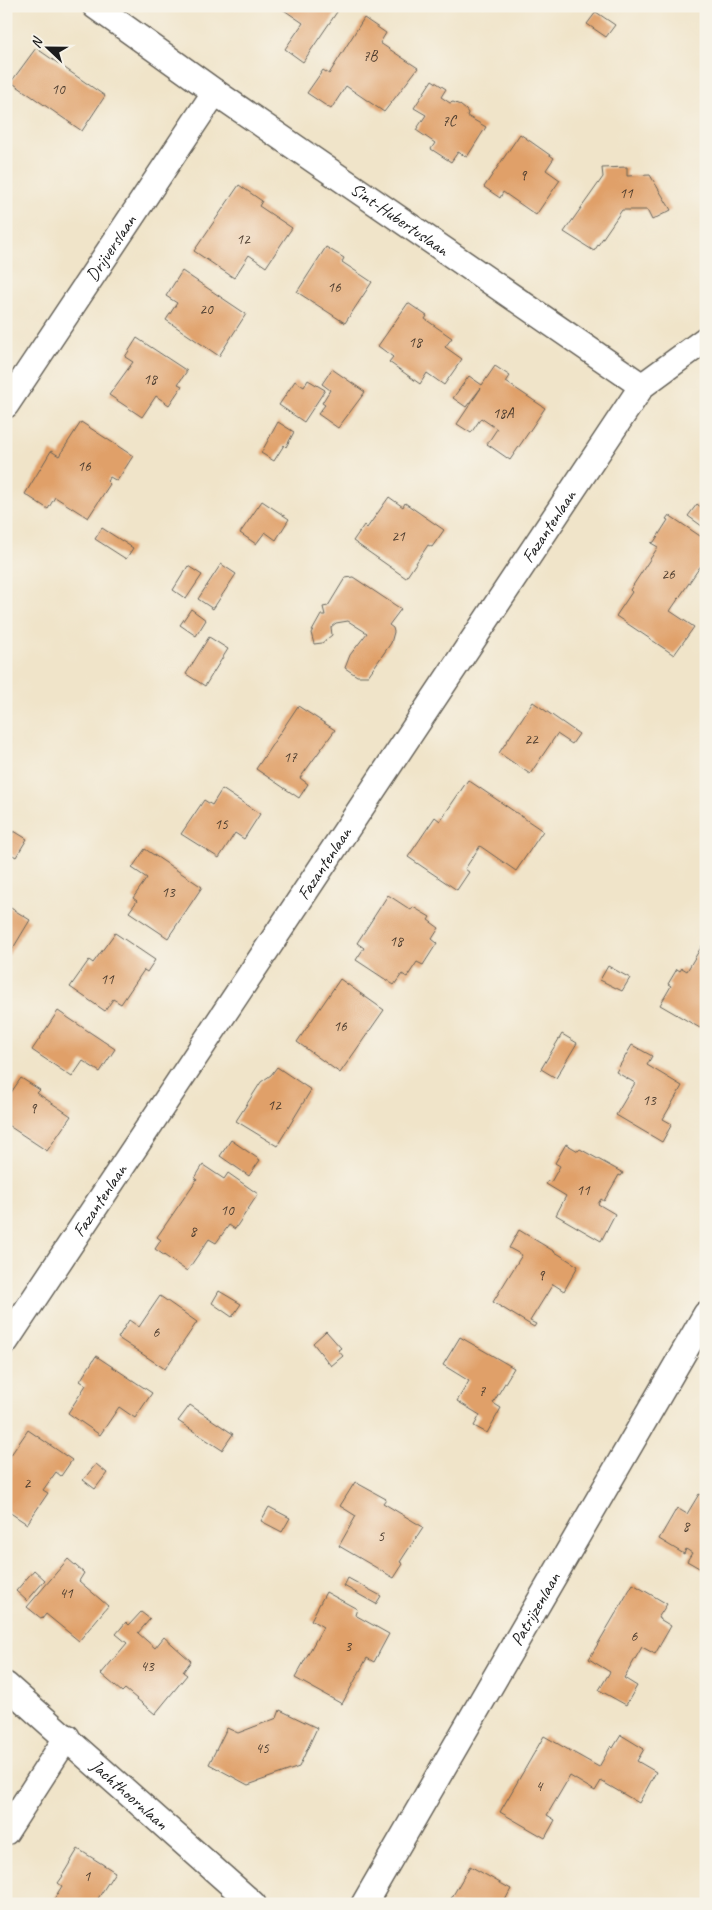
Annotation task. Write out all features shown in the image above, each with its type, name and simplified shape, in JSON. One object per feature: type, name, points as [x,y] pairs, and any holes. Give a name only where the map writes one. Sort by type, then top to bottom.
[{"type":"street","name":"Sint-Hubertuslaan","points":[[94,6],[642,386]]},
{"type":"street","name":"Drijverslaan","points":[[6,405],[216,92]]},
{"type":"street","points":[[642,386],[706,340]]},
{"type":"street","name":"Fazantenlaan","points":[[6,1341],[642,386]]},
{"type":"street","name":"Patrijzenlaan","points":[[364,1904],[706,1314]]},
{"type":"street","name":"Jachthoornlaan","points":[[6,1685],[67,1737],[253,1904]]},
{"type":"street","points":[[6,1832],[67,1737]]},
{"type":"building","points":[[278,6],[341,6],[303,62],[285,49],[303,23]]},
{"type":"building","points":[[596,12],[615,25],[606,37],[587,24]]},
{"type":"building","points":[[364,18],[386,33],[380,43],[418,68],[384,112],[346,86],[331,109],[307,93],[323,70],[329,74]]},
{"type":"building","points":[[36,48],[105,96],[82,131],[11,82]]},
{"type":"building","points":[[432,80],[446,89],[441,97],[450,103],[453,102],[460,105],[468,113],[467,116],[486,127],[467,157],[458,152],[451,162],[431,149],[435,143],[416,130],[426,115],[414,108]]},
{"type":"building","points":[[520,134],[554,158],[546,170],[560,180],[536,215],[503,192],[500,198],[484,187]]},
{"type":"building","points":[[627,167],[627,176],[650,175],[671,210],[652,220],[647,210],[622,210],[594,251],[564,232],[603,177],[602,168]]},
{"type":"building","points":[[239,185],[262,201],[259,206],[292,228],[266,267],[249,255],[234,278],[194,251]]},
{"type":"building","points":[[326,247],[344,258],[342,262],[372,282],[345,323],[297,292]]},
{"type":"building","points":[[182,271],[246,314],[219,356],[166,320],[177,303],[166,296]]},
{"type":"building","points":[[408,303],[427,316],[425,319],[452,338],[445,347],[462,359],[444,385],[427,373],[420,384],[389,362],[393,357],[378,346]]},
{"type":"building","points":[[137,338],[187,371],[178,384],[182,386],[169,405],[156,396],[142,417],[109,395],[133,362],[125,357]]},
{"type":"building","points":[[495,366],[510,376],[506,382],[545,408],[510,460],[487,444],[497,429],[481,418],[471,433],[457,424],[481,388],[466,407],[453,398],[469,376],[482,385]]},
{"type":"building","points":[[332,369],[365,392],[338,428],[318,414],[325,405],[322,403],[330,390],[322,384]]},
{"type":"building","points":[[308,380],[325,390],[304,422],[279,405],[295,381],[304,387]]},
{"type":"building","points":[[81,422],[133,456],[117,481],[110,477],[107,481],[110,484],[88,518],[55,497],[48,509],[25,494],[51,451],[59,456]]},
{"type":"building","points":[[278,422],[294,432],[286,447],[284,445],[274,461],[261,453]]},
{"type":"building","points":[[389,497],[403,507],[405,503],[444,530],[432,547],[428,545],[406,578],[353,541],[364,525],[367,528]]},
{"type":"building","points":[[262,501],[289,519],[276,540],[265,532],[256,544],[240,533]]},
{"type":"building","points":[[697,504],[706,511],[706,529],[688,516]]},
{"type":"building","points":[[669,515],[706,540],[706,558],[670,611],[694,627],[674,655],[616,616],[632,592],[630,590],[658,547],[651,543],[654,542],[668,520],[666,519]]},
{"type":"building","points":[[102,528],[133,548],[126,559],[95,539]]},
{"type":"building","points":[[221,564],[236,574],[213,609],[198,599]]},
{"type":"building","points":[[188,566],[202,575],[186,599],[173,590]]},
{"type":"building","points":[[353,577],[401,609],[389,625],[393,628],[394,632],[391,643],[368,676],[357,676],[345,668],[350,655],[367,633],[348,621],[336,623],[331,627],[332,635],[322,643],[314,644],[311,633],[321,615],[325,615],[323,607],[328,606],[345,578]]},
{"type":"building","points":[[191,609],[206,620],[196,636],[180,625]]},
{"type":"building","points":[[209,637],[228,649],[205,686],[186,674]]},
{"type":"building","points":[[533,702],[579,734],[572,744],[557,734],[530,774],[499,753]]},
{"type":"building","points":[[298,706],[335,730],[300,778],[308,784],[299,798],[256,769]]},
{"type":"building","points":[[468,780],[543,831],[516,871],[480,846],[465,869],[469,872],[457,890],[408,857],[435,817],[440,821]]},
{"type":"building","points":[[222,789],[260,814],[244,839],[235,833],[219,858],[181,834],[204,800],[212,805]]},
{"type":"building","points":[[14,831],[27,839],[16,857],[6,851],[6,844]]},
{"type":"building","points":[[145,849],[202,887],[168,938],[129,912],[137,901],[133,898],[147,878],[132,868]]},
{"type":"building","points":[[388,895],[411,910],[413,907],[430,917],[428,920],[439,928],[432,939],[437,943],[423,965],[417,962],[407,977],[402,974],[394,985],[356,960],[364,948],[357,943]]},
{"type":"building","points":[[6,905],[30,920],[9,955],[6,953]]},
{"type":"building","points":[[115,933],[155,960],[147,972],[144,970],[121,1004],[113,999],[105,1011],[70,987],[89,960],[93,963]]},
{"type":"building","points":[[706,939],[706,1018],[700,1028],[660,1005],[671,986],[668,984],[677,969],[680,971],[682,968],[687,971]]},
{"type":"building","points":[[608,966],[630,978],[622,991],[600,980]]},
{"type":"building","points":[[340,979],[384,1010],[340,1073],[297,1042]]},
{"type":"building","points":[[58,1011],[115,1049],[100,1072],[83,1061],[72,1077],[32,1050]]},
{"type":"building","points":[[562,1034],[577,1043],[556,1078],[541,1069]]},
{"type":"building","points":[[632,1045],[652,1056],[647,1065],[682,1086],[663,1119],[672,1124],[662,1142],[616,1115],[635,1083],[616,1072]]},
{"type":"building","points":[[277,1067],[311,1090],[277,1146],[236,1121],[261,1082],[271,1075]]},
{"type":"building","points":[[21,1078],[40,1090],[37,1093],[71,1116],[47,1151],[6,1124],[6,1100]]},
{"type":"building","points":[[231,1140],[260,1160],[249,1176],[220,1156]]},
{"type":"building","points":[[566,1144],[578,1151],[580,1149],[623,1173],[621,1176],[619,1175],[604,1201],[601,1199],[598,1204],[615,1214],[601,1241],[556,1215],[566,1196],[546,1184],[548,1181],[551,1182],[560,1166],[555,1163]]},
{"type":"building","points":[[203,1165],[224,1179],[228,1173],[258,1194],[235,1229],[229,1225],[216,1243],[209,1239],[187,1271],[155,1249],[161,1240],[157,1237],[197,1179],[195,1178]]},
{"type":"building","points":[[519,1230],[578,1266],[564,1291],[553,1284],[530,1321],[536,1324],[534,1327],[493,1302],[522,1255],[509,1248]]},
{"type":"building","points":[[219,1291],[241,1304],[232,1317],[212,1303]]},
{"type":"building","points":[[160,1296],[197,1322],[165,1369],[118,1338],[129,1320],[139,1327]]},
{"type":"building","points":[[326,1331],[341,1348],[338,1350],[343,1356],[331,1366],[313,1343]]},
{"type":"building","points":[[460,1337],[514,1368],[493,1403],[501,1408],[487,1433],[474,1426],[480,1415],[457,1401],[469,1381],[443,1365]]},
{"type":"building","points":[[96,1356],[152,1393],[135,1418],[119,1407],[100,1435],[68,1413],[86,1385],[80,1381]]},
{"type":"building","points":[[190,1405],[233,1434],[222,1450],[178,1421]]},
{"type":"building","points":[[28,1430],[72,1460],[61,1476],[56,1472],[43,1490],[48,1493],[27,1524],[6,1510],[6,1462]]},
{"type":"building","points":[[96,1464],[107,1473],[95,1489],[83,1480]]},
{"type":"building","points":[[355,1482],[386,1499],[383,1503],[423,1527],[400,1562],[403,1564],[394,1578],[339,1546],[356,1516],[340,1506]]},
{"type":"building","points":[[699,1494],[706,1498],[706,1572],[687,1561],[692,1553],[686,1549],[684,1554],[659,1539],[677,1508],[687,1514]]},
{"type":"building","points":[[269,1507],[290,1518],[282,1532],[261,1521]]},
{"type":"building","points":[[68,1559],[84,1573],[79,1581],[108,1606],[79,1641],[46,1614],[42,1619],[27,1607]]},
{"type":"building","points":[[34,1570],[45,1580],[27,1601],[16,1591]]},
{"type":"building","points":[[348,1578],[381,1596],[376,1604],[344,1586]]},
{"type":"building","points":[[633,1584],[667,1604],[658,1618],[671,1626],[655,1654],[642,1647],[624,1678],[637,1686],[626,1705],[599,1690],[610,1672],[589,1659]]},
{"type":"building","points":[[326,1592],[357,1609],[355,1615],[389,1634],[374,1662],[367,1658],[342,1704],[295,1678],[323,1627],[311,1620]]},
{"type":"building","points":[[141,1612],[150,1619],[138,1633],[155,1648],[164,1637],[191,1661],[183,1672],[187,1675],[155,1714],[125,1689],[122,1692],[101,1674],[127,1643],[116,1634],[126,1622],[129,1625]]},
{"type":"building","points":[[280,1710],[317,1728],[299,1767],[248,1785],[209,1764],[227,1728],[238,1733],[277,1718]]},
{"type":"building","points":[[621,1735],[644,1749],[637,1761],[656,1772],[639,1803],[601,1781],[595,1791],[570,1776],[547,1815],[555,1820],[545,1838],[500,1812],[544,1736],[599,1767],[611,1746],[613,1748]]},
{"type":"building","points":[[78,1849],[115,1872],[97,1900],[103,1904],[51,1904],[62,1886],[58,1883]]},
{"type":"building","points":[[470,1866],[511,1889],[503,1904],[448,1904]]}]
